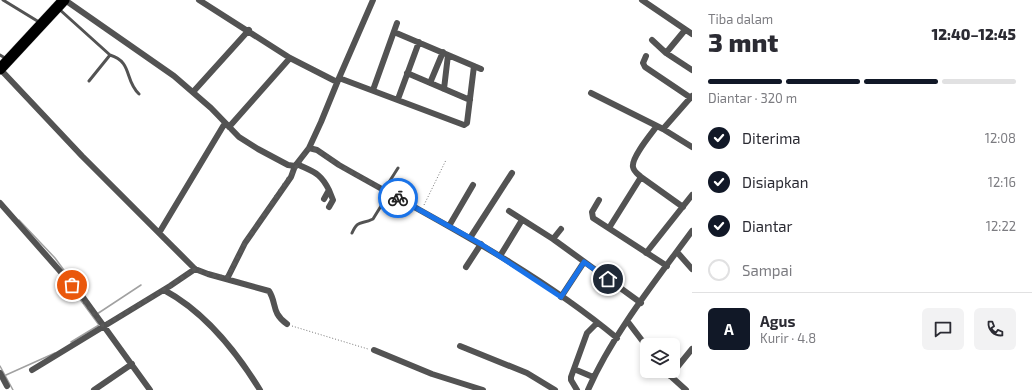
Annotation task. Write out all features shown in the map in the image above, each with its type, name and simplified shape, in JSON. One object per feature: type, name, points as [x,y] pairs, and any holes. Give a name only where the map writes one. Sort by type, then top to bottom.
[{"type":"highway","points":[[0,69],[4,58],[42,25],[62,3]]},
{"type":"street","points":[[199,0],[249,30],[290,58],[338,80],[373,90],[464,125],[467,123],[474,66]]},
{"type":"street","points":[[227,278],[245,243],[291,177],[296,165],[309,148],[373,0]]},
{"type":"street","points":[[642,0],[692,34]]},
{"type":"street","points":[[62,3],[174,76],[194,92],[239,137],[288,165],[296,165],[320,176],[325,180],[332,200],[329,207]]},
{"type":"street","points":[[373,90],[397,23]]},
{"type":"street","points":[[194,92],[249,30]]},
{"type":"street","points":[[666,53],[685,30]]},
{"type":"street","points":[[394,32],[481,69]]},
{"type":"street","points":[[652,40],[666,53],[692,70]]},
{"type":"street","points":[[398,99],[419,42]]},
{"type":"street","points":[[430,83],[445,53]]},
{"type":"street","points":[[444,89],[445,53]]},
{"type":"street","points":[[646,56],[643,63],[645,67],[691,97],[663,129]]},
{"type":"street","points":[[159,233],[227,125],[290,58]]},
{"type":"street","points":[[0,69],[82,156],[195,269],[269,291],[278,317],[287,324]]},
{"type":"street","points":[[407,73],[470,100]]},
{"type":"street","points":[[591,93],[663,129],[692,147]]},
{"type":"street","points":[[657,126],[640,149],[632,165],[633,169],[641,177],[683,206]]},
{"type":"street","points":[[309,148],[317,150],[339,165],[481,244],[561,297],[617,338]]},
{"type":"street","points":[[470,238],[512,173]]},
{"type":"street","points":[[609,228],[641,177]]},
{"type":"street","points":[[449,226],[473,185]]},
{"type":"street","points":[[324,199],[329,190]]},
{"type":"street","points":[[646,253],[692,194]]},
{"type":"street","points":[[599,200],[592,216],[667,266]]},
{"type":"street","points":[[0,203],[62,273],[132,364],[150,390]]},
{"type":"street","points":[[509,211],[553,240],[641,303]]},
{"type":"street","points":[[500,256],[522,220]]},
{"type":"street","points":[[553,240],[561,229]]},
{"type":"street","points":[[588,390],[593,377],[617,338],[692,231]]},
{"type":"street","points":[[466,267],[481,244]]},
{"type":"street","points":[[677,252],[692,269]]},
{"type":"street","points":[[561,297],[584,262]]},
{"type":"street","points":[[32,370],[164,290],[195,269]]},
{"type":"street","points":[[164,290],[176,296],[214,329],[239,359],[260,390]]},
{"type":"street","points":[[628,322],[640,338]]},
{"type":"street","points":[[577,390],[571,380],[574,369],[587,333],[597,323]]},
{"type":"street","points":[[460,346],[521,370],[555,390]]},
{"type":"street","points":[[680,361],[692,349]]},
{"type":"street","points":[[374,350],[432,374],[483,390]]},
{"type":"street","points":[[94,390],[132,364]]},
{"type":"street","points":[[574,369],[593,377]]},
{"type":"street","points":[[0,373],[7,386]]},
{"type":"street","points":[[673,378],[686,390]]},
{"type":"lane","points":[[3,0],[42,25]]},
{"type":"lane","points":[[62,3],[110,55],[117,57],[127,67],[130,83],[139,94]]},
{"type":"lane","points":[[89,81],[110,55]]},
{"type":"lane","points":[[352,233],[355,225],[359,222],[373,219],[398,168]]},
{"type":"path","points":[[420,210],[446,160]]},
{"type":"path","points":[[287,324],[374,350]]},
{"type":"waterway","points":[[19,220],[55,258],[69,277]]},
{"type":"waterway","points":[[97,314],[141,285]]},
{"type":"waterway","points":[[71,342],[99,325],[74,291]]},
{"type":"waterway","points":[[6,375],[55,353]]},
{"type":"waterway","points":[[0,366],[13,390]]},
{"type":"way so far","points":[[72,285],[82,296],[103,326],[170,286],[195,269],[208,274],[227,278],[252,231],[291,177],[295,166],[309,148],[314,148],[339,165],[398,198]]},
{"type":"route","points":[[398,198],[481,244],[561,297],[584,262],[608,279]]}]
